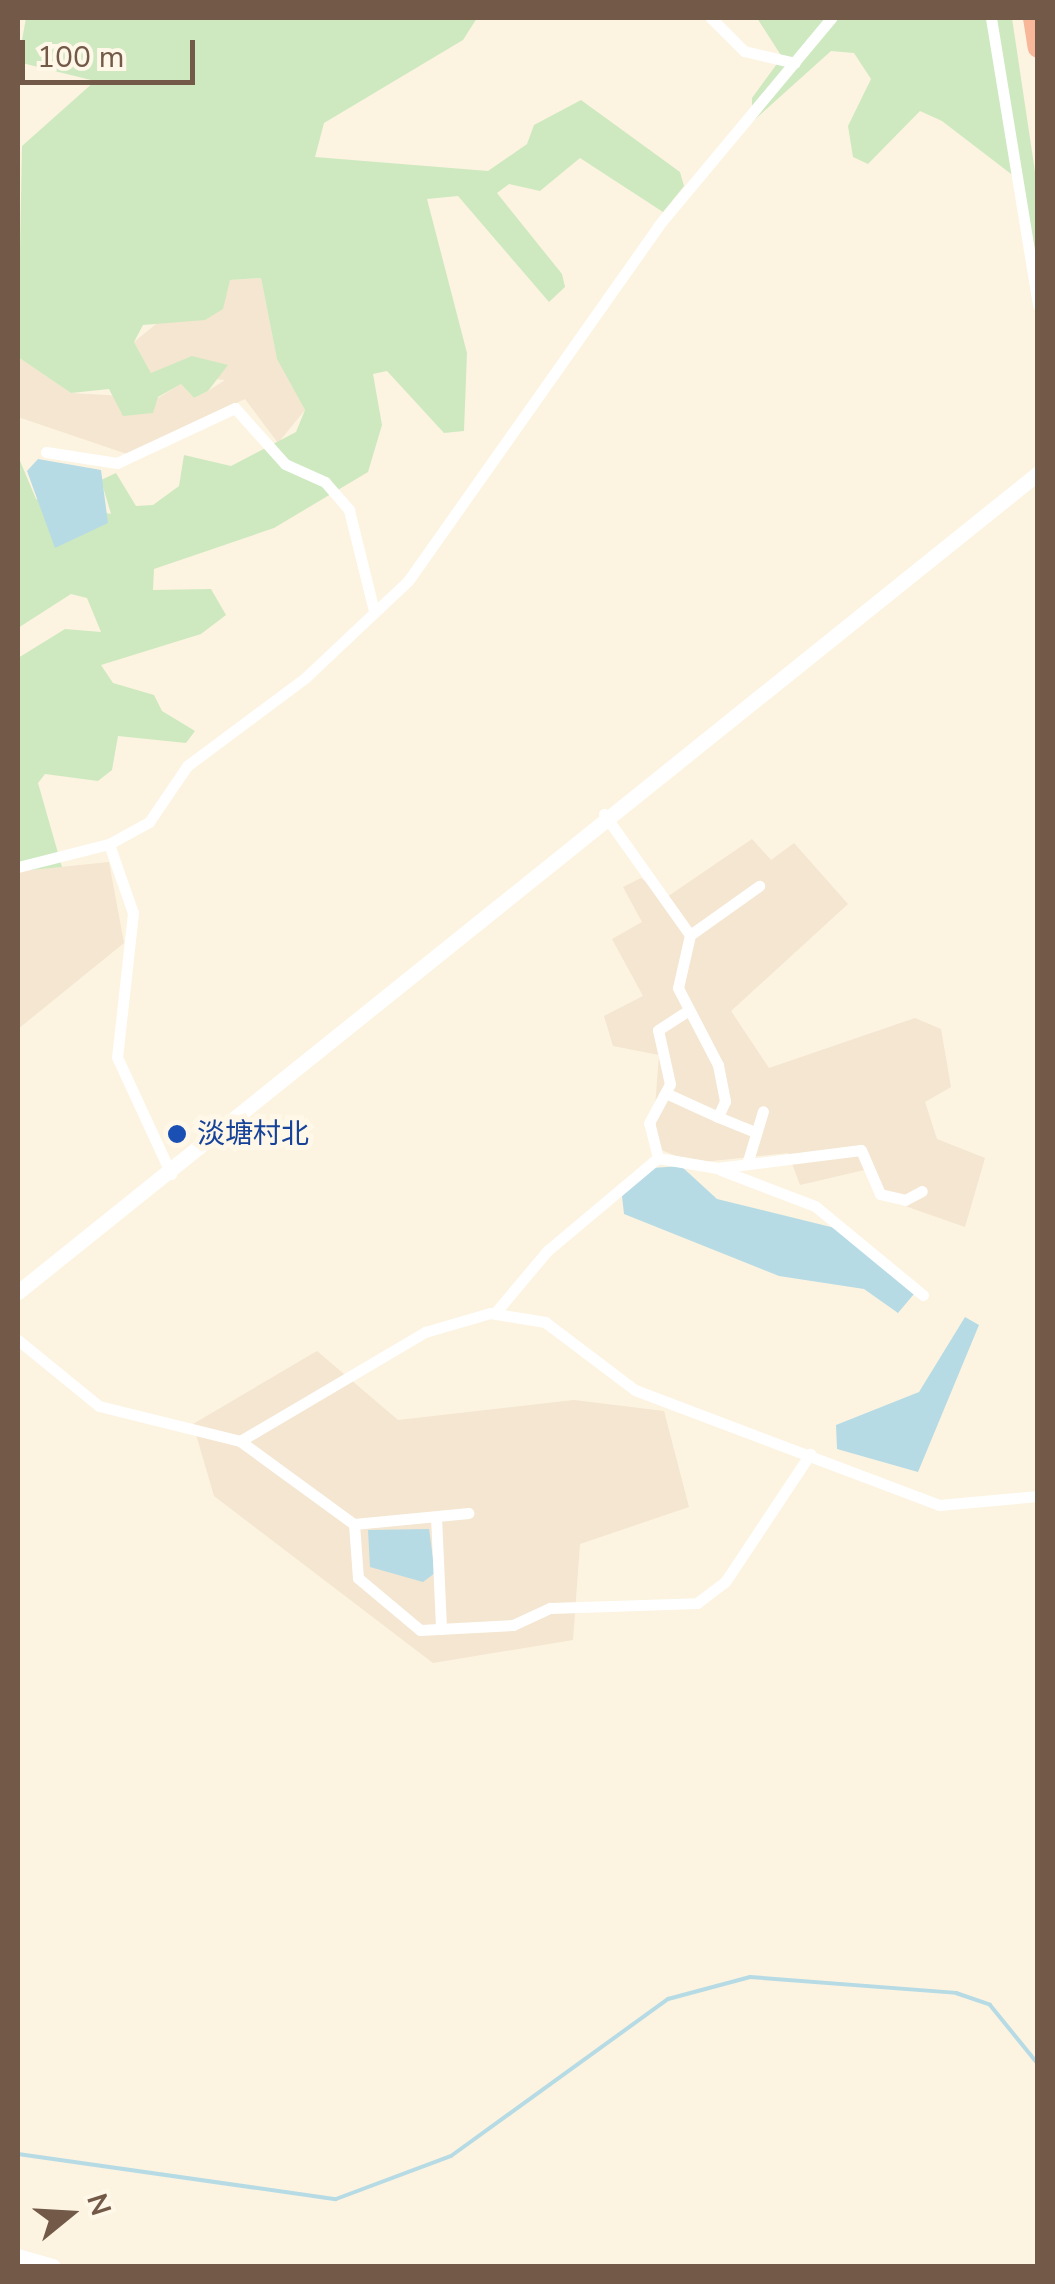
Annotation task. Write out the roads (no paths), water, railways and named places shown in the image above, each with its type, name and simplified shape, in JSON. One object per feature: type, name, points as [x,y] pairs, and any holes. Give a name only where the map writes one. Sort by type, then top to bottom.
[{"type":"highway","points":[[1033,18],[1038,48]]},
{"type":"main road","points":[[18,1292],[172,1174],[604,814],[1038,473]]},
{"type":"street","points":[[711,18],[744,51],[795,62]]},
{"type":"street","points":[[18,867],[110,844],[150,822],[186,766],[305,678],[408,581],[658,226],[831,18]]},
{"type":"street","points":[[991,18],[1038,305]]},
{"type":"street","points":[[46,452],[117,463],[236,408],[285,464],[326,482],[349,510],[374,611]]},
{"type":"street","points":[[604,814],[690,935]]},
{"type":"street","points":[[110,844],[133,912],[118,1057],[172,1174]]},
{"type":"street","points":[[718,1117],[725,1101],[718,1065],[686,1012],[677,974],[690,935],[758,886]]},
{"type":"street","points":[[658,1158],[649,1123],[670,1095],[658,1030],[686,1012]]},
{"type":"street","points":[[670,1095],[755,1132]]},
{"type":"street","points":[[748,1164],[764,1112]]},
{"type":"street","points":[[717,1168],[861,1150],[880,1194],[905,1200],[922,1191]]},
{"type":"street","points":[[495,1313],[547,1251],[658,1158],[717,1168],[815,1206],[923,1295]]},
{"type":"street","points":[[240,1440],[426,1332],[495,1313],[545,1322],[635,1390],[952,1508],[1038,1496]]},
{"type":"street","points":[[18,1340],[99,1406],[240,1440],[354,1524],[468,1512]]},
{"type":"street","points":[[354,1524],[358,1578],[420,1630],[513,1626],[550,1608],[640,1609],[712,1596],[810,1454]]},
{"type":"street","points":[[436,1517],[442,1630]]},
{"type":"street","points":[[18,2256],[54,2266]]},
{"type":"water","points":[[38,459],[101,470],[108,523],[55,548],[27,471]]},
{"type":"water","points":[[681,1166],[717,1199],[835,1228],[914,1294],[898,1313],[864,1289],[779,1276],[624,1214],[622,1196],[652,1168]]},
{"type":"water","points":[[965,1317],[979,1325],[918,1472],[837,1449],[836,1425],[919,1392]]},
{"type":"water","points":[[429,1529],[435,1573],[423,1582],[370,1567],[368,1530]]},
{"type":"waterway","points":[[18,2154],[336,2199],[451,2156],[668,1999],[750,1977],[956,1993],[990,2005],[1038,2064]]},
{"type":"place","name":"淡塘村北","points":[[177,1134]]}]
